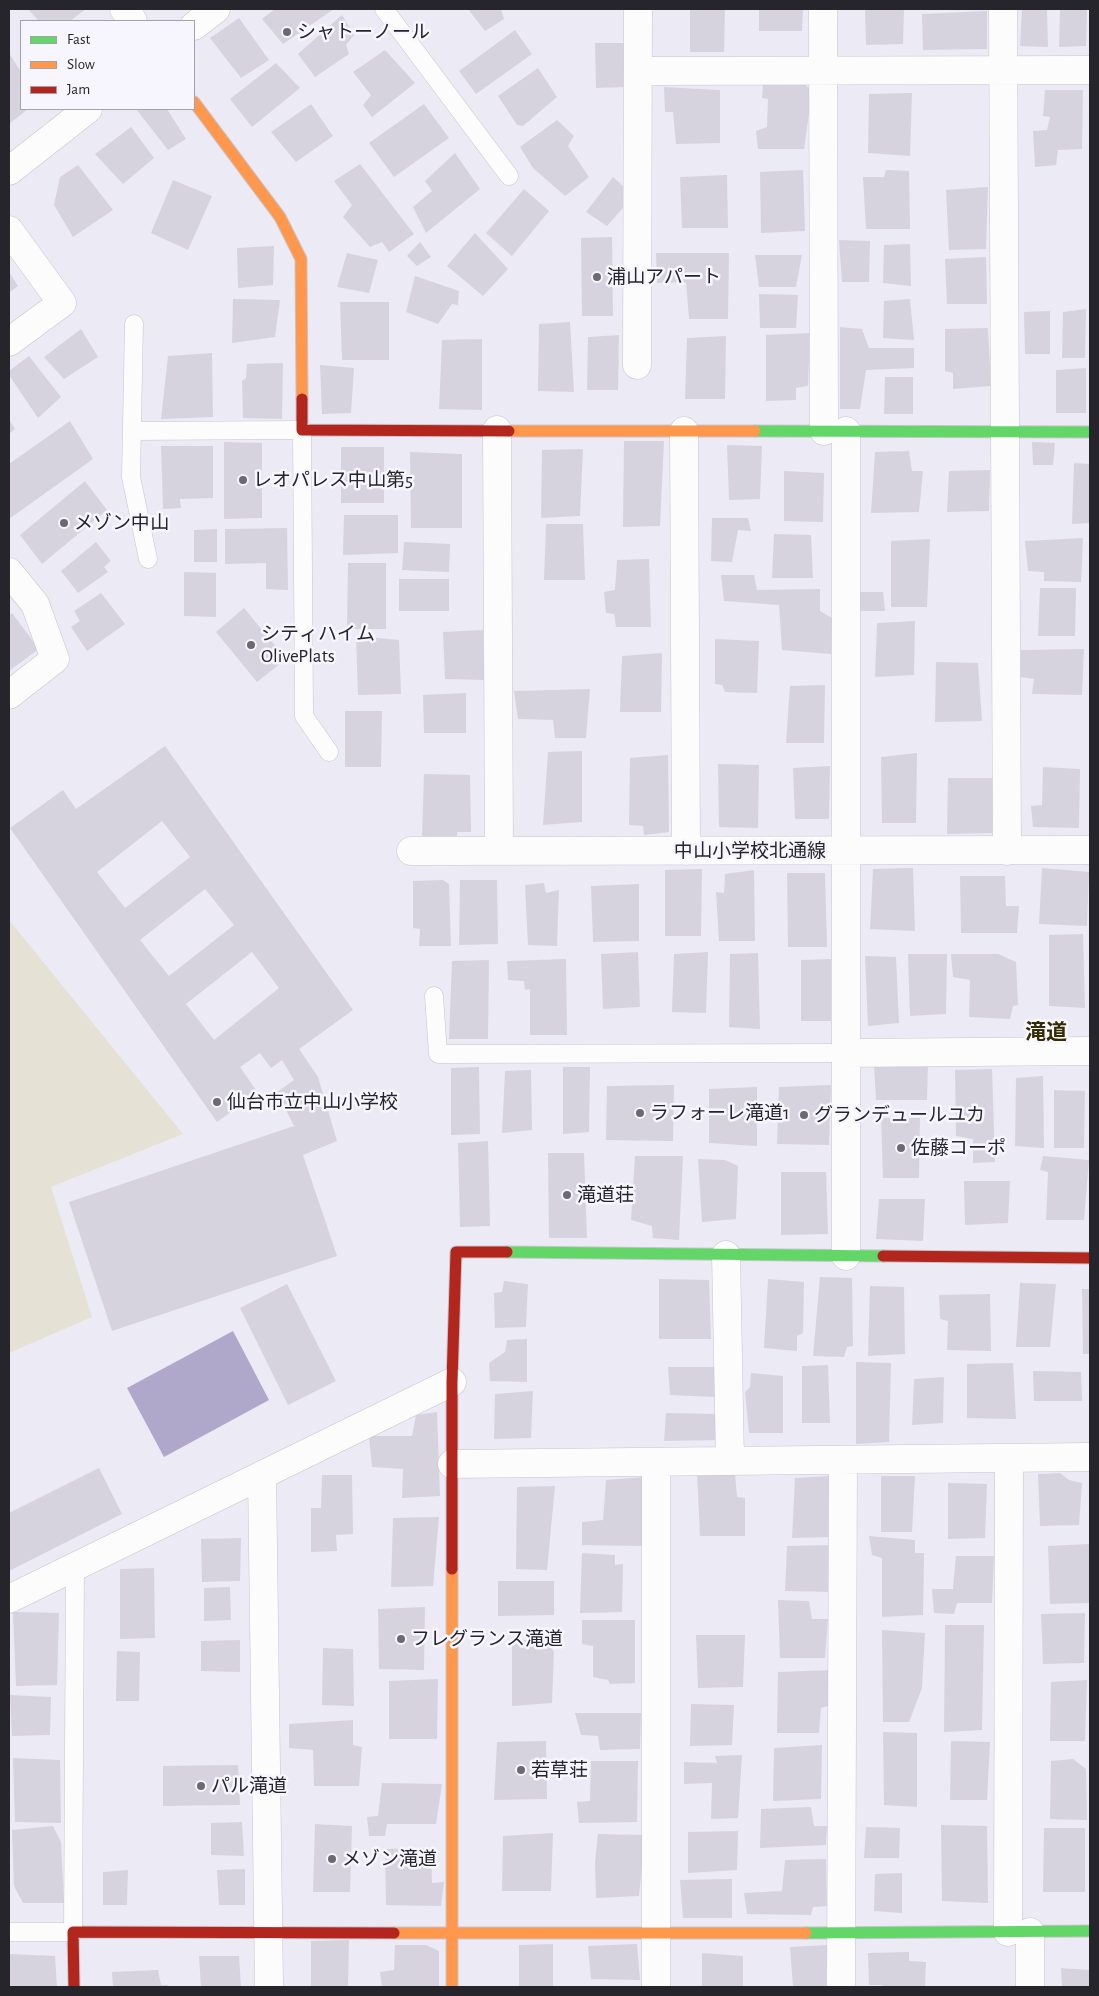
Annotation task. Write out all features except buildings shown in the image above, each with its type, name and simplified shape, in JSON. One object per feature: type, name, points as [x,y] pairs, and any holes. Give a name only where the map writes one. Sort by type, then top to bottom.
[{"type":"street","points":[[124,9],[132,20]]},
{"type":"street","points":[[195,25],[216,9]]},
{"type":"street","points":[[637,365],[638,9]]},
{"type":"street","points":[[822,9],[846,851],[846,1256]]},
{"type":"street","points":[[1003,9],[1007,851]]},
{"type":"street","points":[[638,71],[1090,70]]},
{"type":"street","points":[[195,103],[280,217],[301,259],[302,430],[1090,432]]},
{"type":"street","points":[[9,171],[87,110]]},
{"type":"street","points":[[9,230],[62,303],[9,342]]},
{"type":"street","points":[[497,430],[499,851]]},
{"type":"street","points":[[684,431],[686,851]]},
{"type":"street","points":[[9,572],[35,604],[55,658],[9,695]]},
{"type":"street","name":"中山小学校北通線","points":[[411,851],[1090,850]]},
{"type":"street","points":[[846,1053],[1090,1051]]},
{"type":"street","points":[[452,1987],[452,1382],[456,1252],[1090,1258]]},
{"type":"street","points":[[726,1255],[730,1461]]},
{"type":"street","points":[[9,1599],[452,1382]]},
{"type":"street","points":[[452,1464],[1090,1457]]},
{"type":"street","points":[[1009,1458],[1019,1932],[1030,1987]]},
{"type":"street","points":[[841,1987],[843,1460]]},
{"type":"street","points":[[656,1462],[656,1987]]},
{"type":"street","points":[[262,1475],[269,1987]]},
{"type":"street","points":[[74,1987],[74,1932],[269,1931],[452,1934],[656,1934],[1090,1931]]},
{"type":"lane","points":[[384,9],[509,176]]},
{"type":"lane","points":[[134,324],[131,477],[148,559]]},
{"type":"lane","points":[[132,431],[302,430],[304,716],[329,752]]},
{"type":"lane","points":[[434,996],[438,1054],[846,1053]]},
{"type":"lane","points":[[9,1932],[74,1932],[75,1567]]},
{"type":"shaded area","points":[[9,920],[183,1134],[51,1187],[92,1317],[9,1353]]},
{"type":"shaded area","points":[[233,1331],[269,1400],[164,1457],[127,1388]]},
{"type":"traffic: fast","points":[[755,431],[1090,432]]},
{"type":"traffic: fast","points":[[507,1252],[883,1256]]},
{"type":"traffic: fast","points":[[806,1933],[1090,1931]]},
{"type":"traffic: slow","points":[[195,103],[280,217],[301,259],[302,399]]},
{"type":"traffic: slow","points":[[509,431],[755,431]]},
{"type":"traffic: slow","points":[[452,1569],[452,1987]]},
{"type":"traffic: slow","points":[[394,1933],[806,1933]]},
{"type":"traffic: jam","points":[[302,399],[302,430],[509,431]]},
{"type":"traffic: jam","points":[[452,1569],[452,1382],[456,1252],[507,1252]]},
{"type":"traffic: jam","points":[[883,1256],[1090,1258]]},
{"type":"traffic: jam","points":[[74,1987],[73,1932],[394,1933]]},
{"type":"place","name":"シャトーノール","points":[[287,32]]},
{"type":"place","name":"浦山アパート","points":[[597,277]]},
{"type":"place","name":"レオパレス中山第5","points":[[243,480]]},
{"type":"place","name":"メゾン中山","points":[[64,523]]},
{"type":"place","name":"シティハイム OlivePlats","points":[[251,645]]},
{"type":"place","name":"仙台市立中山小学校","points":[[217,1102]]},
{"type":"place","name":"ラフォーレ滝道1","points":[[640,1113]]},
{"type":"place","name":"グランデュールユカ","points":[[804,1115]]},
{"type":"place","name":"佐藤コーポ","points":[[901,1148]]},
{"type":"place","name":"滝道荘","points":[[567,1195]]},
{"type":"place","name":"フレグランス滝道","points":[[401,1639]]},
{"type":"place","name":"若草荘","points":[[521,1770]]},
{"type":"place","name":"パル滝道","points":[[201,1786]]},
{"type":"place","name":"メゾン滝道","points":[[332,1859]]},
{"type":"district","name":"滝道","points":[[1046,1033]]}]
